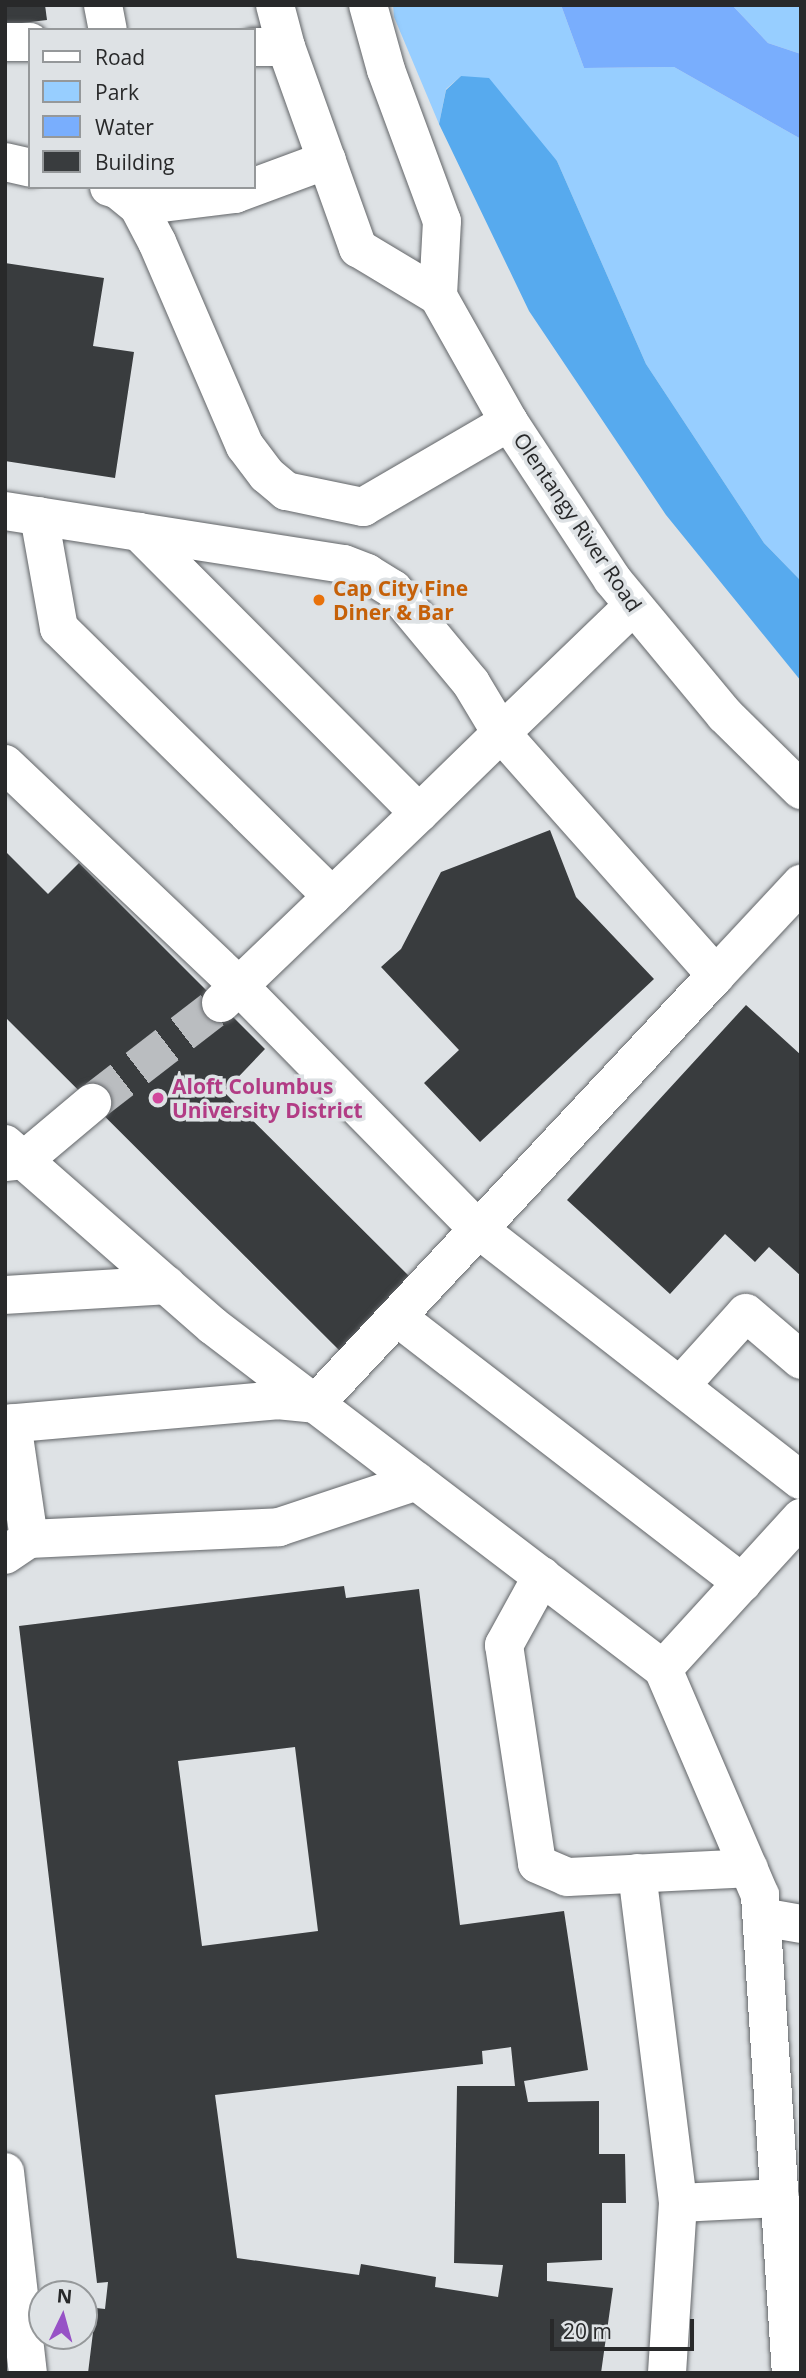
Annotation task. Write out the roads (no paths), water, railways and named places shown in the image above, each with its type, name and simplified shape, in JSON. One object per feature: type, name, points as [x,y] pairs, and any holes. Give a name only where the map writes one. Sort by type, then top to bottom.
[{"type":"main road","points":[[103,5],[108,28]]},
{"type":"main road","name":"Olentangy River Road","points":[[275,5],[270,47],[327,160],[358,248],[438,296],[509,422],[633,606],[725,715],[801,790]]},
{"type":"main road","points":[[368,5],[386,70],[442,221],[438,296]]},
{"type":"main road","points":[[5,42],[28,42]]},
{"type":"main road","points":[[256,187],[327,160]]},
{"type":"main road","points":[[5,162],[28,168]]},
{"type":"main road","points":[[123,197],[236,194],[249,189]]},
{"type":"main road","points":[[123,197],[157,242],[245,446],[267,475],[286,491],[363,507],[509,422]]},
{"type":"main road","points":[[332,896],[59,628],[22,514],[344,564],[367,573],[393,589],[471,683],[501,733],[716,975]]},
{"type":"main road","points":[[139,532],[419,813]]},
{"type":"main road","points":[[230,995],[633,606]]},
{"type":"main road","points":[[5,764],[230,995],[478,1229],[801,1480]]},
{"type":"main road","points":[[417,1481],[279,1527],[17,1547],[8,1423],[263,1401],[315,1404],[801,884]]},
{"type":"main road","points":[[92,1104],[11,1155],[213,1326],[663,1669],[761,1895],[794,2313],[792,2373]]},
{"type":"main road","points":[[5,1295],[167,1285]]},
{"type":"main road","points":[[680,1386],[746,1314],[801,1360]]},
{"type":"main road","points":[[397,1317],[742,1583]]},
{"type":"main road","points":[[663,1669],[801,1518]]},
{"type":"main road","points":[[542,1576],[504,1645],[537,1864],[567,1877],[749,1868]]},
{"type":"main road","points":[[638,1873],[678,2203],[667,2373]]},
{"type":"main road","points":[[762,1917],[801,1924]]},
{"type":"main road","points":[[5,2172],[27,2373]]},
{"type":"main road","points":[[678,2203],[787,2208]]},
{"type":"water","points":[[561,5],[732,5],[768,43],[801,54],[801,139],[674,67],[584,68]]},
{"type":"tunnel","points":[[92,1103],[220,1004]]},
{"type":"place","name":"Cap City Fine Diner & Bar","points":[[319,600]]},
{"type":"place","name":"Aloft Columbus University District","points":[[158,1098]]}]
